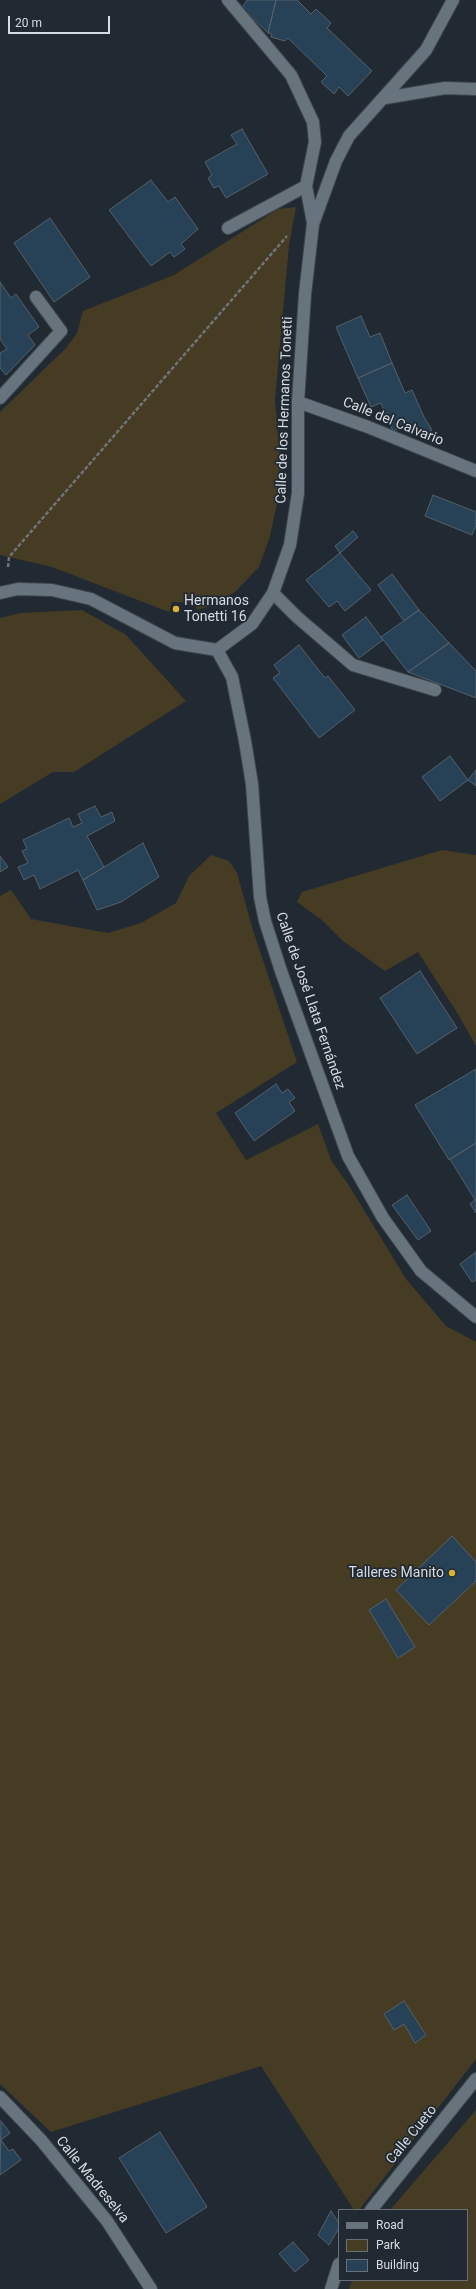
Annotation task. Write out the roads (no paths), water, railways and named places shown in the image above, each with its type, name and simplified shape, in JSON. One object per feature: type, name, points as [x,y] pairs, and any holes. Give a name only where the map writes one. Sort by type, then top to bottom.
[{"type":"street","name":"Calle de los Hermanos Tonetti","points":[[228,0],[291,75],[313,122],[315,142],[306,186],[313,227]]},
{"type":"street","name":"Calle de los Hermanos Tonetti","points":[[217,650],[252,624],[273,593],[290,545],[298,493],[298,402],[305,294],[313,227],[336,161],[349,136],[385,98],[426,50],[453,0]]},
{"type":"street","points":[[385,98],[445,88],[476,89]]},
{"type":"street","points":[[228,228],[306,186]]},
{"type":"street","points":[[0,398],[61,331],[36,297]]},
{"type":"street","name":"Calle del Calvario","points":[[298,402],[368,427],[476,471]]},
{"type":"street","points":[[4,592],[18,589],[52,590],[91,599],[175,643],[217,650]]},
{"type":"street","points":[[273,593],[297,617],[353,665],[435,690]]},
{"type":"street","name":"Calle de José Llata Fernández","points":[[217,650],[232,677],[246,741],[252,784],[260,896],[265,921],[283,978],[348,1156],[383,1218],[421,1270],[476,1317]]},
{"type":"street","name":"Calle Cueto","points":[[372,2209],[476,2079]]},
{"type":"street","name":"Calle Madreselva","points":[[0,2097],[41,2140],[108,2221],[151,2289]]},
{"type":"street","points":[[331,2289],[338,2267]]},
{"type":"place","name":"Hermanos Tonetti 16","points":[[176,609]]},
{"type":"place","name":"Talleres Manito","points":[[452,1573]]}]
